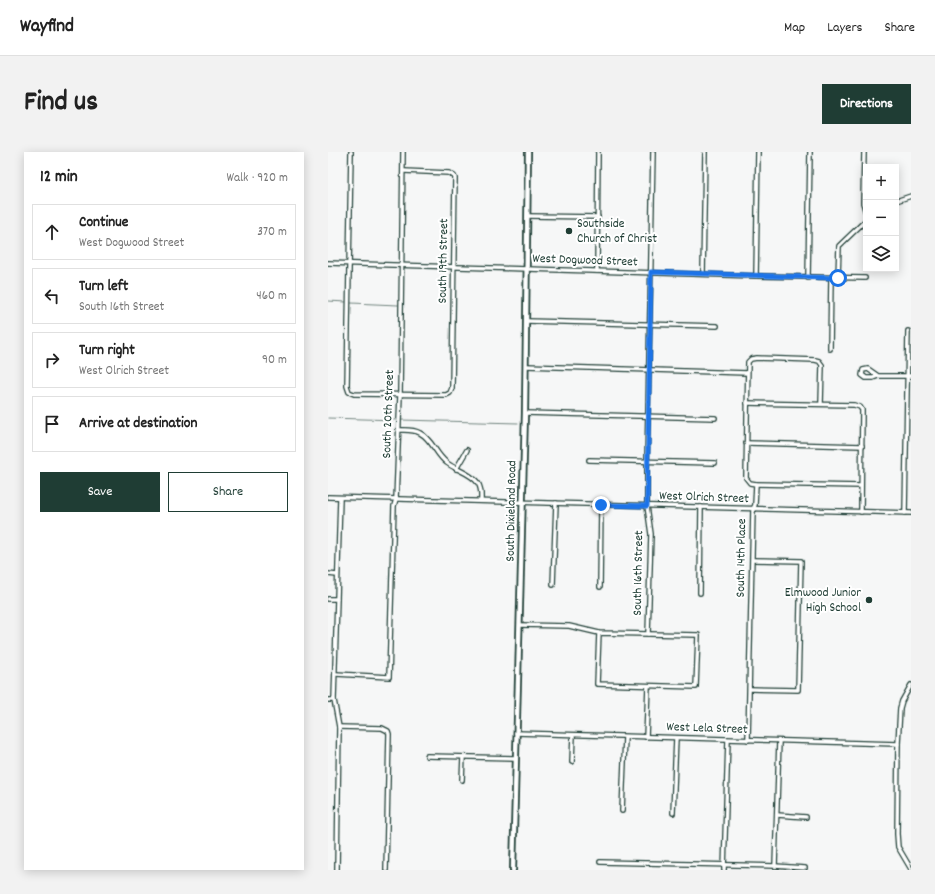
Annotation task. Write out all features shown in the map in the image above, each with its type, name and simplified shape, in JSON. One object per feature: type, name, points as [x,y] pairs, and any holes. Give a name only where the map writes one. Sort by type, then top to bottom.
[{"type":"main road","name":"South Dixieland Road","points":[[513,870],[527,321],[528,152]]},
{"type":"street","points":[[351,152],[347,386],[349,392],[354,394],[400,394]]},
{"type":"street","name":"South 20th Street","points":[[336,674],[389,677],[394,506],[396,499],[400,394],[404,152]]},
{"type":"street","points":[[597,271],[598,152]]},
{"type":"street","name":"South 16th Street","points":[[648,634],[651,534],[647,506],[647,461],[652,152]]},
{"type":"street","points":[[703,274],[705,152]]},
{"type":"street","points":[[756,276],[758,152]]},
{"type":"street","points":[[808,278],[810,152]]},
{"type":"street","points":[[863,200],[864,152]]},
{"type":"street","name":"South 19th Street","points":[[400,394],[446,395],[450,393],[452,388],[455,267],[454,176],[449,173],[404,171]]},
{"type":"street","points":[[899,200],[911,196]]},
{"type":"street","points":[[528,216],[598,218]]},
{"type":"street","points":[[838,278],[839,246],[863,223]]},
{"type":"street","name":"West Dogwood Street","points":[[328,263],[808,278],[865,278]]},
{"type":"street","points":[[830,349],[831,278]]},
{"type":"street","points":[[527,321],[717,326]]},
{"type":"street","points":[[905,513],[909,376],[908,331]]},
{"type":"street","points":[[821,404],[821,364],[819,361],[751,359],[748,362],[746,478],[750,483],[756,484],[861,486]]},
{"type":"street","points":[[526,366],[748,372]]},
{"type":"street","points":[[878,376],[909,376]]},
{"type":"street","points":[[747,403],[854,405],[860,407],[862,410],[860,512]]},
{"type":"street","points":[[525,413],[715,418]]},
{"type":"street","points":[[398,430],[413,430],[423,435],[446,462],[474,478],[481,490],[481,501]]},
{"type":"street","points":[[746,443],[862,446]]},
{"type":"street","points":[[456,469],[467,450]]},
{"type":"street","points":[[589,460],[715,463]]},
{"type":"street","name":"South 14th Place","points":[[748,740],[753,509],[756,484]]},
{"type":"street","name":"West Olrich Street","points":[[328,497],[911,513]]},
{"type":"street","points":[[337,870],[339,727],[334,700],[336,674],[336,599],[340,498]]},
{"type":"street","points":[[553,585],[556,503]]},
{"type":"street","points":[[600,587],[601,505]]},
{"type":"street","points":[[700,507],[700,593]]},
{"type":"street","points":[[750,689],[798,690],[801,561],[753,560]]},
{"type":"street","points":[[328,574],[337,575]]},
{"type":"street","points":[[328,599],[336,599]]},
{"type":"street","points":[[520,625],[569,626],[599,633],[698,635],[696,687],[597,684],[599,633]]},
{"type":"street","points":[[911,685],[902,701],[900,708],[898,744],[898,847],[911,869]]},
{"type":"street","points":[[646,737],[648,686]]},
{"type":"street","points":[[328,700],[334,700]]},
{"type":"street","points":[[339,727],[382,728],[388,731],[389,734],[386,870]]},
{"type":"street","name":"West Lela Street","points":[[516,733],[898,744]]},
{"type":"street","points":[[572,762],[573,735]]},
{"type":"street","points":[[622,811],[625,737]]},
{"type":"street","points":[[673,813],[676,738]]},
{"type":"street","points":[[724,870],[728,740]]},
{"type":"street","points":[[775,866],[779,741]]},
{"type":"street","points":[[427,756],[515,758]]},
{"type":"street","points":[[462,757],[462,780]]},
{"type":"street","points":[[777,815],[806,817]]},
{"type":"street","points":[[600,862],[805,868]]},
{"type":"waterway","points":[[328,301],[346,302]]},
{"type":"waterway","points":[[351,303],[398,305]]},
{"type":"waterway","points":[[328,418],[398,420]]},
{"type":"waterway","points":[[401,420],[518,423]]},
{"type":"place","name":"Southside Church of Christ","points":[[569,231]]},
{"type":"place","name":"Elmwood Junior High School","points":[[869,600]]},
{"type":"route","points":[[601,505],[647,506],[651,272],[838,278]]}]
